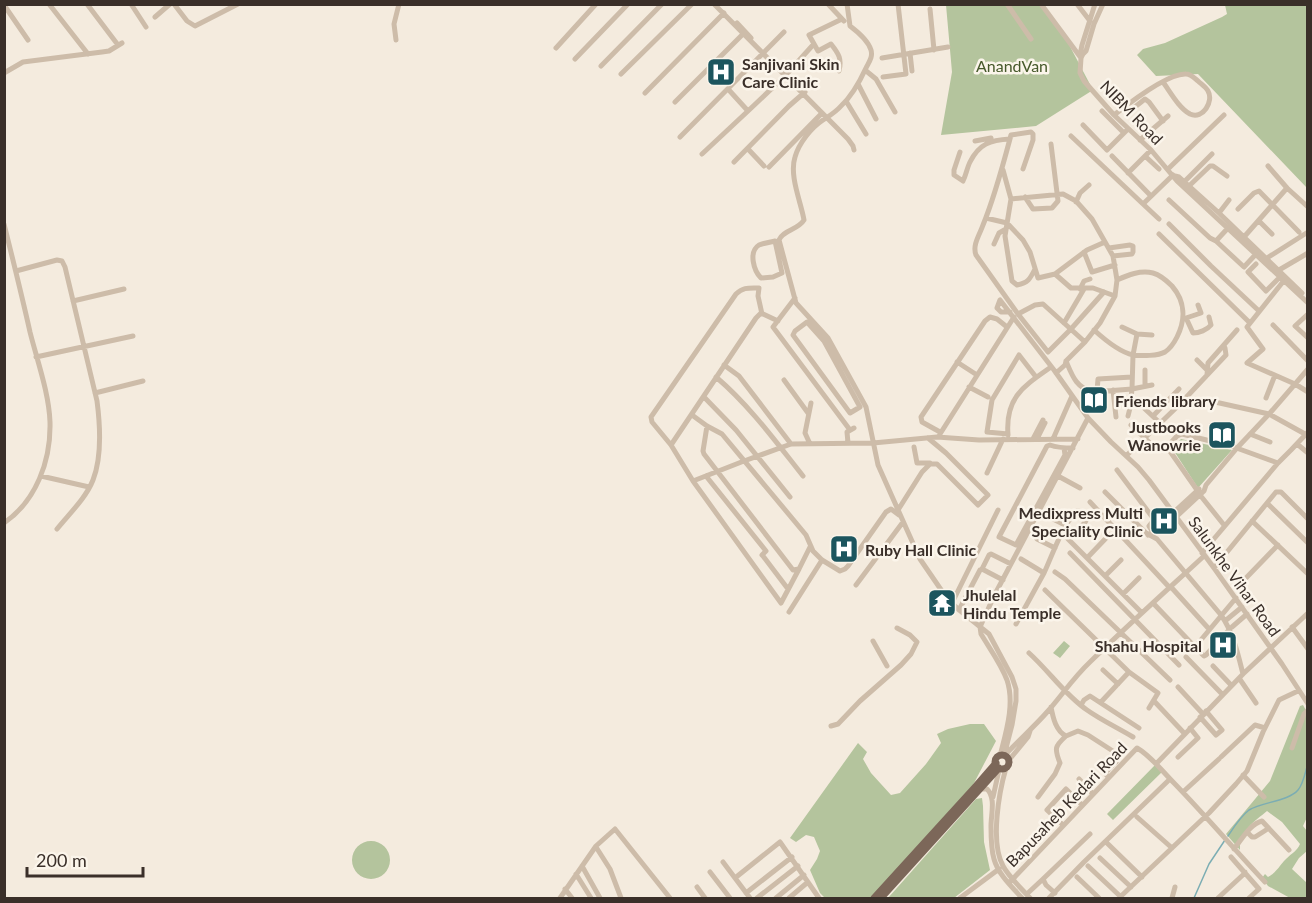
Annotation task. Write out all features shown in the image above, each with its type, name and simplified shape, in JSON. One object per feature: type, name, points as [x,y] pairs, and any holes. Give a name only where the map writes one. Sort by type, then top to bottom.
[{"type":"main road","points":[[881,898],[981,789],[1002,762]]},
{"type":"main road","points":[[873,898],[976,786],[1002,762]]},
{"type":"street","points":[[49,4],[88,54]]},
{"type":"street","points":[[4,73],[23,62],[109,51],[120,44],[87,4]]},
{"type":"street","points":[[131,4],[146,27]]},
{"type":"street","points":[[155,17],[172,4],[187,21],[195,26],[238,4]]},
{"type":"street","points":[[396,40],[394,24],[399,4]]},
{"type":"street","points":[[556,48],[596,4]]},
{"type":"street","points":[[574,58],[628,4]]},
{"type":"street","points":[[601,66],[662,4]]},
{"type":"street","points":[[621,74],[692,4]]},
{"type":"street","points":[[717,4],[848,139],[854,150]]},
{"type":"street","points":[[748,149],[767,166],[825,116],[839,108],[858,84],[871,59],[871,49],[860,34],[828,4]]},
{"type":"street","points":[[847,4],[850,26]]},
{"type":"street","points":[[898,4],[912,71]]},
{"type":"street","points":[[1007,4],[1031,39]]},
{"type":"street","name":"NIBM Road","points":[[1041,4],[1082,56],[1080,73],[1084,81],[1126,131],[1151,150],[1177,181],[1256,254],[1308,298]]},
{"type":"street","points":[[1077,4],[1089,21]]},
{"type":"street","points":[[1082,56],[1082,45],[1095,4]]},
{"type":"street","points":[[1082,56],[1086,51],[1103,4]]},
{"type":"street","points":[[4,5],[28,40]]},
{"type":"street","points":[[930,9],[934,50]]},
{"type":"street","points":[[645,93],[724,12]]},
{"type":"street","points":[[839,71],[840,56],[831,44],[818,51],[809,35],[842,19]]},
{"type":"street","points":[[680,137],[783,32]]},
{"type":"street","points":[[675,102],[744,33]]},
{"type":"street","points":[[702,154],[786,75],[812,45]]},
{"type":"street","points":[[882,57],[948,47]]},
{"type":"street","points":[[883,77],[906,75],[907,54]]},
{"type":"street","points":[[865,70],[876,80],[895,112]]},
{"type":"street","points":[[1114,115],[1163,82],[1188,74],[1208,90],[1210,100],[1208,106],[1201,114],[1196,116],[1189,114],[1163,82]]},
{"type":"street","points":[[858,84],[876,119]]},
{"type":"street","points":[[728,89],[748,111]]},
{"type":"street","points":[[734,162],[804,93]]},
{"type":"street","points":[[1131,110],[1145,99],[1163,121]]},
{"type":"street","points":[[846,101],[866,134]]},
{"type":"street","points":[[1083,125],[1107,150],[1126,131],[1102,111]]},
{"type":"street","points":[[1168,169],[1224,115]]},
{"type":"street","points":[[825,116],[809,133],[796,153],[793,167],[798,200],[804,220],[800,226],[779,237],[779,251],[782,273],[773,277],[761,278],[753,262],[755,249],[775,241],[779,251],[798,306],[828,338],[847,377],[860,407],[850,413],[793,335],[807,322],[824,341],[847,377],[866,407],[878,465],[920,559],[952,603],[989,634],[1012,677],[1016,689],[1016,701],[992,804],[992,849],[1000,868],[1022,898]]},
{"type":"street","points":[[1140,140],[1168,116]]},
{"type":"street","points":[[960,152],[954,175],[963,181],[971,161],[983,144],[1027,132],[1033,134],[1033,140],[1023,169]]},
{"type":"street","points":[[1071,136],[1159,219]]},
{"type":"street","points":[[975,141],[1010,137]]},
{"type":"street","points":[[1010,137],[1003,168],[974,251],[1014,315],[1048,352],[1104,292]]},
{"type":"street","points":[[1025,197],[1033,209],[1052,207],[1059,201],[1051,144]]},
{"type":"street","points":[[1128,173],[1151,150]]},
{"type":"street","points":[[1186,184],[1212,154]]},
{"type":"street","points":[[1112,156],[1151,196]]},
{"type":"street","points":[[1145,156],[1159,169]]},
{"type":"street","points":[[1186,184],[1210,166],[1227,176]]},
{"type":"street","points":[[1268,166],[1308,207]]},
{"type":"street","points":[[1003,168],[1011,199],[1006,226],[1006,248],[1012,281],[1017,285],[1030,280],[1035,269]]},
{"type":"street","points":[[1143,204],[1173,175]]},
{"type":"street","name":"NIBM Road","points":[[1173,175],[1179,177],[1267,258],[1308,303]]},
{"type":"street","points":[[1251,185],[1299,232]]},
{"type":"street","points":[[1076,202],[1080,193],[1089,186]]},
{"type":"street","points":[[1244,237],[1287,188]]},
{"type":"street","points":[[1238,209],[1256,192]]},
{"type":"street","points":[[987,473],[1007,438],[1009,418],[1014,400],[1020,390],[1036,377],[1065,365],[1100,323],[1115,296],[1117,280],[1113,256],[1109,248],[1092,219],[1076,202],[1063,194],[1011,199]]},
{"type":"street","points":[[1169,200],[1244,267],[1256,254]]},
{"type":"street","points":[[1219,213],[1229,200]]},
{"type":"street","points":[[986,218],[1006,226],[1023,240],[1030,252],[1038,278],[1055,273],[1084,252],[1105,242]]},
{"type":"street","points":[[1259,221],[1272,234]]},
{"type":"street","points":[[4,224],[50,423],[49,441],[41,476],[26,504],[4,523]]},
{"type":"street","points":[[1169,224],[1259,311]]},
{"type":"street","points":[[994,244],[999,233],[1006,226]]},
{"type":"street","points":[[1216,241],[1228,228]]},
{"type":"street","points":[[1267,258],[1308,232]]},
{"type":"street","points":[[1159,234],[1250,323]]},
{"type":"street","points":[[1109,248],[1133,246],[1132,254],[1113,256]]},
{"type":"street","points":[[1185,260],[1195,250]]},
{"type":"street","points":[[1084,252],[1092,272],[1114,265]]},
{"type":"street","points":[[1256,264],[1248,272],[1266,291],[1305,255],[1308,262]]},
{"type":"street","points":[[16,271],[57,260],[62,261],[85,346],[99,417],[95,471],[89,487],[57,529]]},
{"type":"street","points":[[1055,273],[1071,288],[1093,288],[1115,296]]},
{"type":"street","points":[[1117,280],[1141,273],[1153,273],[1167,280],[1178,293],[1185,320],[1192,333],[1208,328],[1211,325],[1209,317]]},
{"type":"street","points":[[1283,276],[1247,327],[1263,349],[1247,363],[1308,392]]},
{"type":"street","points":[[1064,323],[1084,281],[1089,279]]},
{"type":"street","points":[[777,321],[762,314],[759,288],[740,290],[713,325],[651,417],[652,422],[671,445],[693,482],[781,603],[810,547]]},
{"type":"street","points":[[74,301],[124,289]]},
{"type":"street","points":[[795,298],[773,327],[852,429],[847,434],[848,443]]},
{"type":"street","points":[[999,300],[997,309],[1014,315]]},
{"type":"street","points":[[939,435],[1014,315],[1035,305],[1043,304],[1085,342]]},
{"type":"street","points":[[1094,330],[1107,341],[1133,355],[1164,352],[1173,345],[1186,318],[1201,313],[1198,304]]},
{"type":"street","points":[[1071,312],[1080,319]]},
{"type":"street","points":[[671,445],[724,364],[756,318],[762,314]]},
{"type":"street","points":[[1308,314],[1295,326],[1308,338]]},
{"type":"street","name":"Salunkhe Vihar Road","points":[[1014,315],[1088,418],[1143,472],[1236,598],[1308,704]]},
{"type":"street","points":[[939,435],[920,419],[987,318],[997,319],[1007,327]]},
{"type":"street","points":[[1273,325],[1308,361]]},
{"type":"street","points":[[1122,327],[1137,334],[1152,335]]},
{"type":"street","points":[[1127,455],[1226,356],[1224,346],[1237,330]]},
{"type":"street","points":[[1128,416],[1137,334]]},
{"type":"street","points":[[36,357],[133,336]]},
{"type":"street","points":[[1007,438],[987,432],[993,400],[1019,355],[1036,377]]},
{"type":"street","points":[[1197,360],[1207,373]]},
{"type":"street","points":[[1066,361],[1078,385],[1087,390],[1132,389],[1152,384]]},
{"type":"street","points":[[957,362],[977,375]]},
{"type":"street","points":[[724,364],[739,376],[791,444]]},
{"type":"street","points":[[1175,515],[1199,492],[1204,491],[1206,485],[1237,448],[1308,369]]},
{"type":"street","points":[[1144,386],[1145,370]]},
{"type":"street","points":[[1266,398],[1275,375]]},
{"type":"street","points":[[716,377],[748,408],[803,476]]},
{"type":"street","points":[[1098,391],[1098,379],[1132,377]]},
{"type":"street","points":[[784,380],[808,413]]},
{"type":"street","points":[[95,393],[143,381]]},
{"type":"street","points":[[969,387],[988,397]]},
{"type":"street","points":[[1153,416],[1179,389]]},
{"type":"street","points":[[1113,390],[1116,417]]},
{"type":"street","points":[[1053,439],[1072,396]]},
{"type":"street","points":[[704,397],[722,414],[790,497]]},
{"type":"street","points":[[1002,762],[1089,663],[1186,573],[1224,525],[1306,433],[1269,414],[1215,402]]},
{"type":"street","points":[[810,444],[805,433],[811,403]]},
{"type":"street","points":[[1130,408],[1137,403]]},
{"type":"street","points":[[1145,409],[1160,423]]},
{"type":"street","points":[[692,415],[722,434],[806,535],[813,552],[840,571],[848,566],[886,512],[891,509],[899,513]]},
{"type":"street","points":[[1000,868],[997,826],[1010,690],[1007,679],[980,627],[1068,448],[1078,439],[1088,418]]},
{"type":"street","points":[[1035,439],[1044,421]]},
{"type":"street","points":[[1131,425],[1151,444]]},
{"type":"street","points":[[707,426],[703,452],[793,570],[798,569]]},
{"type":"street","points":[[1224,525],[1167,447],[1182,434],[1237,448],[1278,463]]},
{"type":"street","points":[[1250,434],[1270,442]]},
{"type":"street","points":[[693,482],[744,460],[791,444],[873,443],[939,435],[979,440],[1078,439]]},
{"type":"street","points":[[914,447],[918,463],[934,464],[978,505],[988,495],[928,438]]},
{"type":"street","points":[[1297,444],[1308,453]]},
{"type":"street","points":[[1018,546],[999,537],[1047,446],[1068,448]]},
{"type":"street","points":[[1018,546],[1058,476],[1068,448]]},
{"type":"street","points":[[899,513],[922,472],[946,453]]},
{"type":"street","points":[[1117,470],[1153,518],[1154,521],[1149,526],[1153,532],[1149,535]]},
{"type":"street","points":[[41,476],[89,487]]},
{"type":"street","points":[[706,476],[766,551],[762,555],[788,589]]},
{"type":"street","points":[[1058,476],[1080,488]]},
{"type":"street","points":[[1105,492],[1157,540],[1231,628],[1241,676],[1256,703]]},
{"type":"street","points":[[1214,568],[1276,492],[1281,492],[1308,519]]},
{"type":"street","points":[[1090,502],[1209,629]]},
{"type":"street","points":[[1267,503],[1308,543]]},
{"type":"street","points":[[952,603],[998,510]]},
{"type":"street","points":[[1016,624],[1044,573],[1065,525],[1077,511],[1082,512],[1087,519],[1068,539],[1142,613]]},
{"type":"street","points":[[1039,512],[1065,525]]},
{"type":"street","points":[[1252,521],[1308,573]]},
{"type":"street","points":[[856,585],[903,522]]},
{"type":"street","points":[[1087,558],[1109,535]]},
{"type":"street","points":[[1037,538],[1055,548]]},
{"type":"street","points":[[1246,578],[1278,545]]},
{"type":"street","points":[[1070,553],[1179,665]]},
{"type":"street","points":[[1003,580],[982,569],[989,555],[1011,564]]},
{"type":"street","points":[[1021,559],[1044,573]]},
{"type":"street","points":[[789,612],[822,560]]},
{"type":"street","points":[[1105,576],[1121,560]]},
{"type":"street","points":[[959,610],[980,570]]},
{"type":"street","points":[[1054,572],[1065,579],[1170,681]]},
{"type":"street","points":[[1123,594],[1139,578]]},
{"type":"street","points":[[1045,590],[1129,672],[1158,693],[1149,708]]},
{"type":"street","points":[[1153,603],[1195,646],[1236,598]]},
{"type":"street","points":[[1225,621],[1242,607]]},
{"type":"street","points":[[1156,764],[1222,694],[1308,613]]},
{"type":"street","points":[[1198,650],[1204,656],[1206,655],[1247,614]]},
{"type":"street","points":[[1292,627],[1307,648]]},
{"type":"street","points":[[831,726],[838,724],[910,654],[917,642],[897,628]]},
{"type":"street","points":[[1307,648],[1308,640]]},
{"type":"street","points":[[873,641],[887,666]]},
{"type":"street","points":[[1029,653],[1081,705],[1135,742]]},
{"type":"street","points":[[1186,657],[1222,694]]},
{"type":"street","points":[[1213,666],[1231,686]]},
{"type":"street","points":[[1103,670],[1118,684]]},
{"type":"street","points":[[1101,702],[1129,672]]},
{"type":"street","points":[[1178,687],[1203,714]]},
{"type":"street","points":[[1088,866],[1120,898],[1225,797],[1243,775],[1279,700],[1298,690]]},
{"type":"street","points":[[1081,705],[1090,696],[1139,728]]},
{"type":"street","points":[[1154,701],[1184,733]]},
{"type":"street","points":[[1051,707],[1053,719],[1061,733],[1066,736]]},
{"type":"street","points":[[1292,748],[1304,714],[1308,710]]},
{"type":"street","points":[[1012,725],[1017,734],[1027,732]]},
{"type":"street","points":[[1183,792],[1255,725],[1265,728]]},
{"type":"street","points":[[1178,757],[1198,738],[1190,728]]},
{"type":"street","points":[[1038,797],[1055,774],[1060,763],[1056,752],[1057,744],[1066,736],[1078,732],[1088,735],[1119,755]]},
{"type":"street","name":"Bapusaheb Kedari Road","points":[[1011,881],[1093,794],[1135,742],[1265,882]]},
{"type":"street","points":[[1108,777],[1105,773],[1116,762]]},
{"type":"street","points":[[1243,775],[1264,797]]},
{"type":"street","points":[[1078,779],[1093,794]]},
{"type":"street","points":[[1049,898],[1057,896],[1084,862],[1170,779]]},
{"type":"street","points":[[981,789],[990,791],[992,804]]},
{"type":"street","points":[[1064,825],[1047,810],[1066,789],[1082,805]]},
{"type":"street","points":[[1137,817],[1172,848]]},
{"type":"street","points":[[1233,847],[1257,822],[1262,821],[1289,850]]},
{"type":"street","points":[[560,898],[596,847],[615,829],[670,898]]},
{"type":"street","points":[[1248,833],[1255,837],[1266,830]]},
{"type":"street","points":[[1011,881],[1029,895],[1090,834]]},
{"type":"street","points":[[735,878],[780,842],[819,898]]},
{"type":"street","points":[[1108,844],[1142,877]]},
{"type":"street","points":[[596,847],[610,869],[621,898]]},
{"type":"street","points":[[746,893],[792,857]]},
{"type":"street","points":[[1231,857],[1260,889],[1249,898]]},
{"type":"street","points":[[1100,858],[1131,887]]},
{"type":"street","points":[[723,862],[750,898]]},
{"type":"street","points":[[582,866],[600,898]]},
{"type":"street","points":[[757,898],[798,866]]},
{"type":"street","points":[[1218,898],[1251,867]]},
{"type":"street","points":[[960,898],[1000,868]]},
{"type":"street","points":[[710,872],[729,898]]},
{"type":"street","points":[[576,874],[591,898]]},
{"type":"street","points":[[776,898],[804,875]]},
{"type":"street","points":[[1077,877],[1100,898]]},
{"type":"street","points":[[1043,879],[1057,896]]},
{"type":"street","points":[[789,898],[808,882]]},
{"type":"street","points":[[697,887],[705,898]]},
{"type":"street","points":[[1172,898],[1175,887]]},
{"type":"street","points":[[565,890],[572,898]]},
{"type":"green space","name":"AnandVan","points":[[946,5],[1042,5],[1065,37],[1093,90],[1036,126],[941,135],[952,72]]},
{"type":"green space","points":[[1225,5],[1307,5],[1307,188],[1198,74],[1156,76],[1137,55],[1143,49],[1165,43],[1222,17],[1227,14]]},
{"type":"green space","points":[[1181,439],[1232,450],[1198,488],[1172,448]]},
{"type":"green space","points":[[1064,641],[1070,646],[1060,658],[1053,653]]},
{"type":"green space","points":[[1303,705],[1308,714],[1308,815],[1303,826],[1307,831],[1307,851],[1292,869],[1307,883],[1307,898],[1290,898],[1268,886],[1262,878],[1265,874],[1268,877],[1273,873],[1300,844],[1282,822],[1267,811],[1245,832],[1240,843],[1240,850],[1226,834],[1270,781],[1300,706]]},
{"type":"green space","points":[[970,724],[984,724],[996,741],[973,785],[871,898],[825,898],[820,893],[810,870],[820,851],[814,837],[806,835],[796,842],[790,838],[858,743],[867,752],[863,759],[871,773],[891,795],[900,793],[926,764],[941,743],[937,734]]},
{"type":"green space","points":[[1156,764],[1163,771],[1113,820],[1107,814]]},
{"type":"green space","points":[[982,798],[984,842],[990,870],[954,898],[888,898],[976,799]]},
{"type":"green space","points":[[371,841],[384,847],[390,860],[384,873],[371,879],[358,873],[352,860],[358,847]]},
{"type":"waterway","points":[[1228,836],[1249,810],[1294,794],[1300,788],[1308,763]]},
{"type":"waterway","points":[[1194,898],[1209,864],[1225,840]]},
{"type":"place","name":"Sanjivani Skin Care Clinic","points":[[721,72]]},
{"type":"place","name":"Friends library","points":[[1094,400]]},
{"type":"place","name":"Justbooks Wanowrie","points":[[1222,435]]},
{"type":"place","name":"Medixpress Multi Speciality Clinic","points":[[1164,521]]},
{"type":"place","name":"Ruby Hall Clinic","points":[[844,549]]},
{"type":"place","name":"Jhulelal Hindu Temple","points":[[942,603]]},
{"type":"place","name":"Shahu Hospital","points":[[1223,645]]}]
